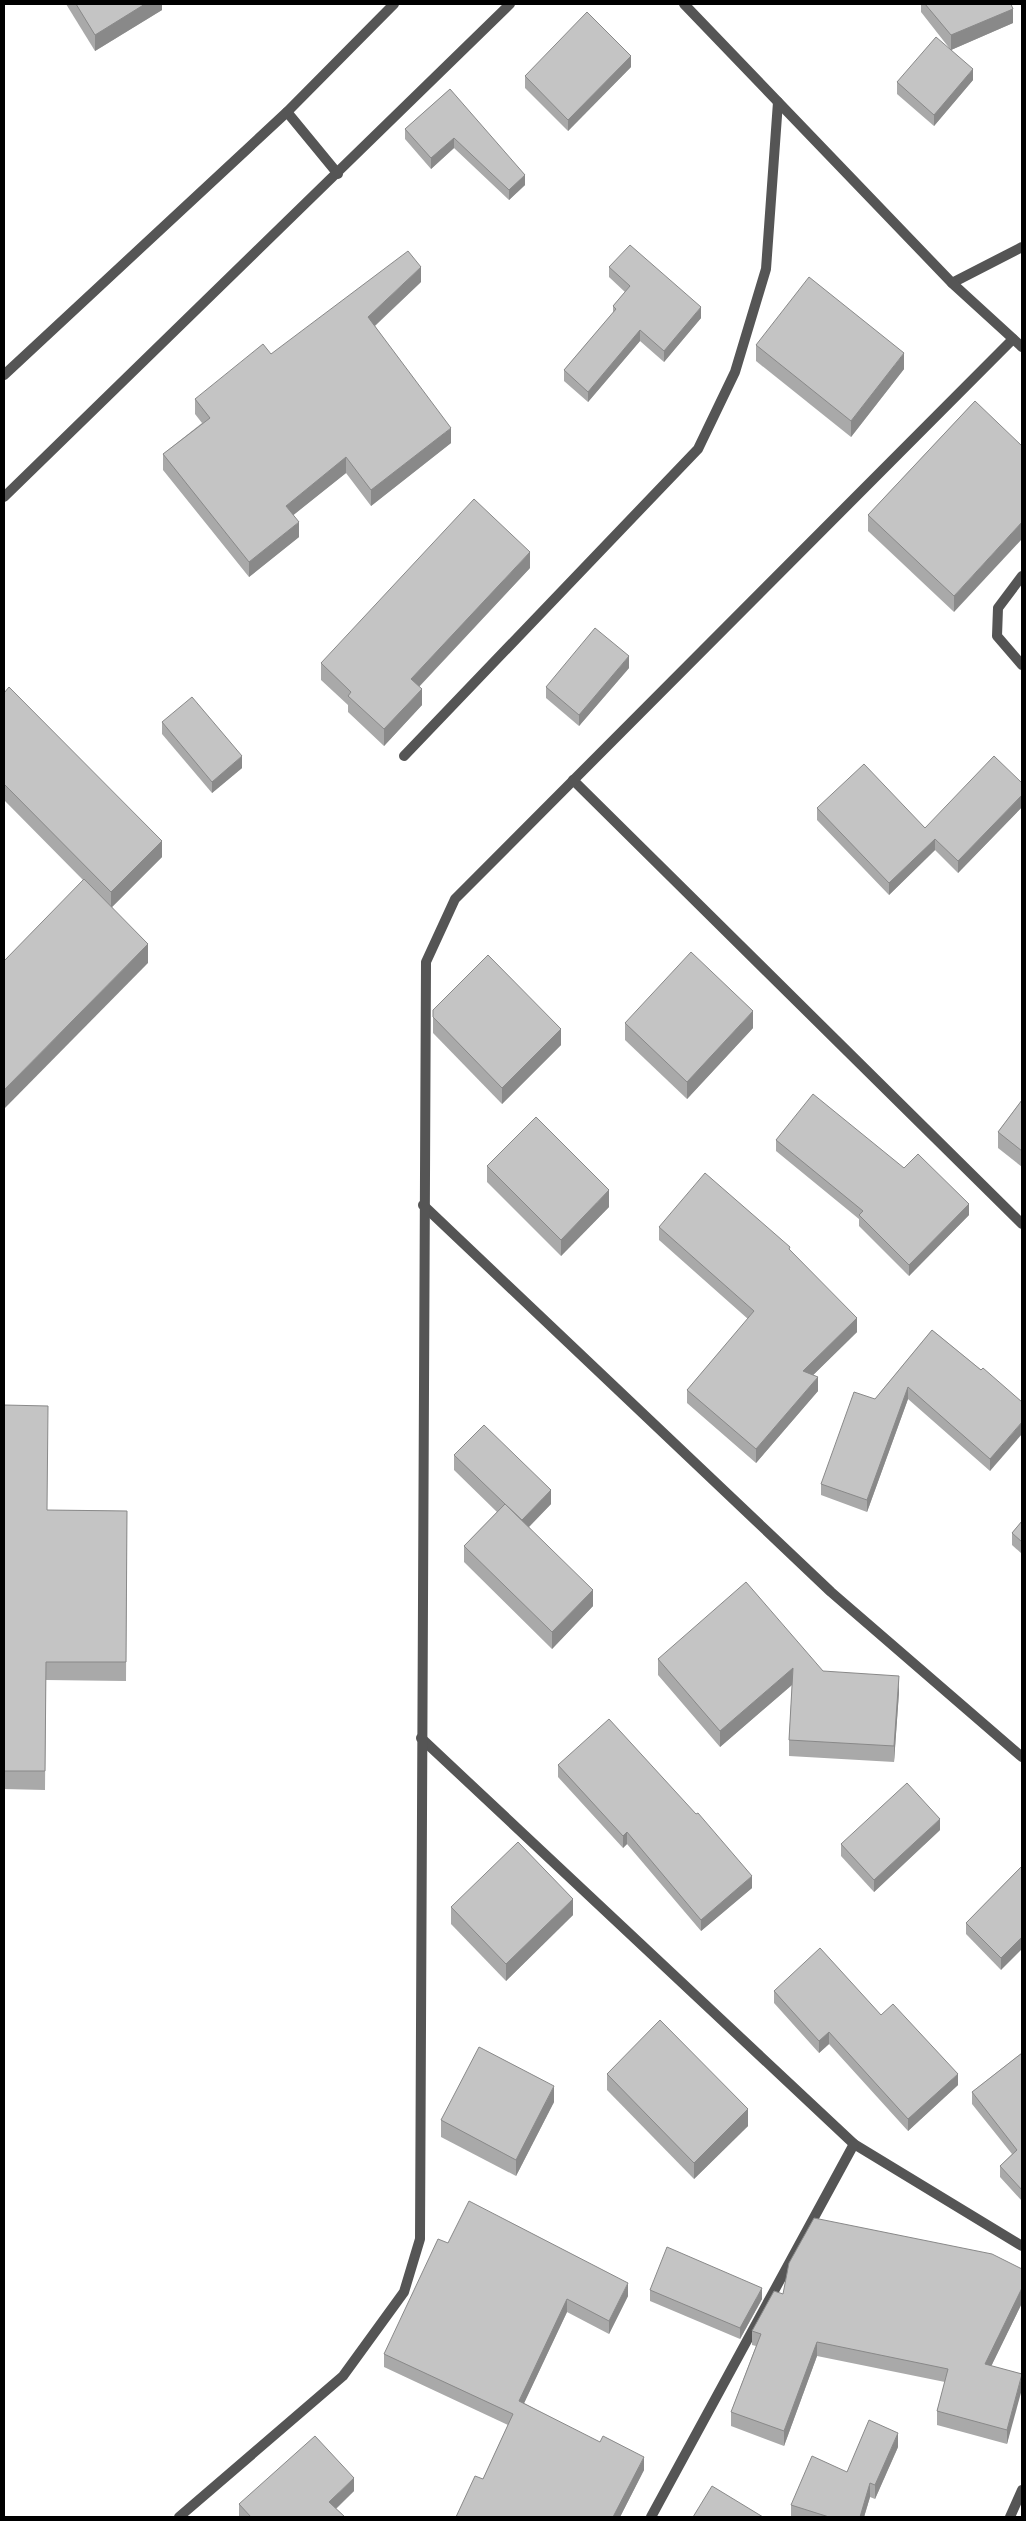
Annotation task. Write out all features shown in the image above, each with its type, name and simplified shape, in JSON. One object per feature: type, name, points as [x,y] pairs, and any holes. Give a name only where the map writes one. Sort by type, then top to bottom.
[{"type":"street","points":[[4,375],[287,112],[394,4]]},
{"type":"street","points":[[4,497],[338,174],[510,4]]},
{"type":"street","points":[[684,4],[952,284],[1022,347]]},
{"type":"street","points":[[404,756],[698,449],[735,372],[766,269],[778,102]]},
{"type":"street","points":[[287,112],[338,174]]},
{"type":"street","points":[[952,284],[1022,247]]},
{"type":"street","points":[[179,2517],[343,2376],[379,2329],[404,2292],[420,2239],[423,1205],[426,962],[455,899],[1013,339]]},
{"type":"street","points":[[1022,576],[998,608],[997,636],[1022,665]]},
{"type":"street","points":[[573,780],[1022,1224]]},
{"type":"street","points":[[423,1205],[831,1592],[1022,1757]]},
{"type":"street","points":[[421,1738],[854,2144],[1022,2246]]},
{"type":"street","points":[[651,2517],[854,2144]]},
{"type":"street","points":[[1010,2517],[1022,2490]]},
{"type":"building","points":[[76,4],[145,4],[95,35]]},
{"type":"building","points":[[925,4],[1011,4],[1013,9],[951,35]]},
{"type":"building","points":[[587,12],[631,56],[568,120],[525,76]]},
{"type":"building","points":[[936,37],[973,69],[934,115],[897,82]]},
{"type":"building","points":[[450,89],[525,175],[509,190],[454,138],[431,158],[405,129]]},
{"type":"building","points":[[630,245],[701,307],[664,351],[640,330],[588,392],[564,370],[616,309],[613,306],[630,286],[609,267]]},
{"type":"building","points":[[408,251],[421,267],[368,317],[451,428],[371,490],[346,457],[286,506],[299,522],[249,562],[163,454],[210,418],[195,399],[263,344],[271,354]]},
{"type":"building","points":[[809,277],[904,353],[851,421],[756,345]]},
{"type":"building","points":[[975,401],[1022,446],[1022,522],[954,596],[868,515]]},
{"type":"building","points":[[474,499],[530,552],[411,679],[422,689],[384,729],[348,696],[351,692],[321,663]]},
{"type":"building","points":[[595,628],[629,656],[579,715],[546,687]]},
{"type":"building","points":[[9,687],[162,841],[111,892],[4,784],[4,693]]},
{"type":"building","points":[[192,697],[242,756],[212,782],[162,722]]},
{"type":"building","points":[[994,756],[1022,783],[1022,795],[958,861],[935,839],[889,883],[817,808],[864,764],[925,828]]},
{"type":"building","points":[[84,879],[148,944],[4,1090],[4,961]]},
{"type":"building","points":[[691,952],[753,1011],[687,1082],[625,1023]]},
{"type":"building","points":[[488,955],[561,1029],[502,1088],[433,1017],[433,1010]]},
{"type":"building","points":[[813,1094],[904,1168],[918,1154],[969,1204],[909,1265],[859,1215],[863,1211],[776,1140]]},
{"type":"building","points":[[1022,1100],[1022,1151],[998,1132]]},
{"type":"building","points":[[536,1117],[609,1190],[561,1240],[487,1166]]},
{"type":"building","points":[[705,1173],[790,1247],[789,1249],[857,1318],[803,1371],[818,1377],[756,1449],[687,1390],[754,1311],[659,1227]]},
{"type":"building","points":[[932,1330],[981,1370],[983,1368],[1022,1402],[1022,1422],[990,1459],[908,1387],[867,1500],[821,1484],[854,1392],[875,1399]]},
{"type":"building","points":[[4,1405],[48,1406],[47,1510],[127,1511],[126,1662],[46,1662],[45,1771],[4,1771]]},
{"type":"building","points":[[484,1425],[551,1490],[522,1520],[454,1455]]},
{"type":"building","points":[[505,1504],[593,1590],[552,1632],[464,1546]]},
{"type":"building","points":[[1022,1521],[1022,1542],[1012,1533]]},
{"type":"building","points":[[746,1582],[823,1671],[899,1676],[894,1746],[789,1740],[793,1668],[720,1731],[658,1659]]},
{"type":"building","points":[[609,1719],[696,1814],[698,1813],[752,1876],[701,1920],[627,1832],[623,1836],[558,1765]]},
{"type":"building","points":[[907,1783],[940,1819],[874,1880],[841,1844]]},
{"type":"building","points":[[518,1842],[573,1899],[506,1964],[451,1907]]},
{"type":"building","points":[[1022,1866],[1022,1937],[1001,1958],[966,1923]]},
{"type":"building","points":[[820,1948],[881,2015],[893,2004],[958,2074],[908,2119],[829,2032],[819,2041],[774,1991]]},
{"type":"building","points":[[660,2020],[748,2109],[694,2163],[607,2074]]},
{"type":"building","points":[[479,2047],[554,2086],[516,2160],[441,2120]]},
{"type":"building","points":[[1022,2053],[1022,2190],[1000,2166],[1017,2150],[972,2092]]},
{"type":"building","points":[[469,2201],[628,2283],[609,2321],[567,2299],[519,2401],[600,2442],[603,2436],[644,2457],[613,2517],[456,2517],[475,2476],[483,2479],[513,2414],[384,2354],[438,2239],[448,2243]]},
{"type":"building","points":[[814,2218],[992,2254],[1022,2269],[1022,2288],[985,2364],[1022,2374],[1007,2430],[937,2411],[948,2369],[817,2342],[784,2431],[731,2412],[761,2334],[752,2331],[774,2291],[783,2294],[789,2263]]},
{"type":"building","points":[[667,2247],[762,2288],[740,2328],[650,2290]]},
{"type":"building","points":[[869,2420],[898,2433],[875,2485],[870,2483],[860,2517],[829,2517],[791,2505],[812,2456],[847,2472]]},
{"type":"building","points":[[315,2436],[354,2478],[329,2502],[345,2517],[251,2517],[239,2504]]},
{"type":"building","points":[[712,2486],[763,2517],[693,2517]]}]
